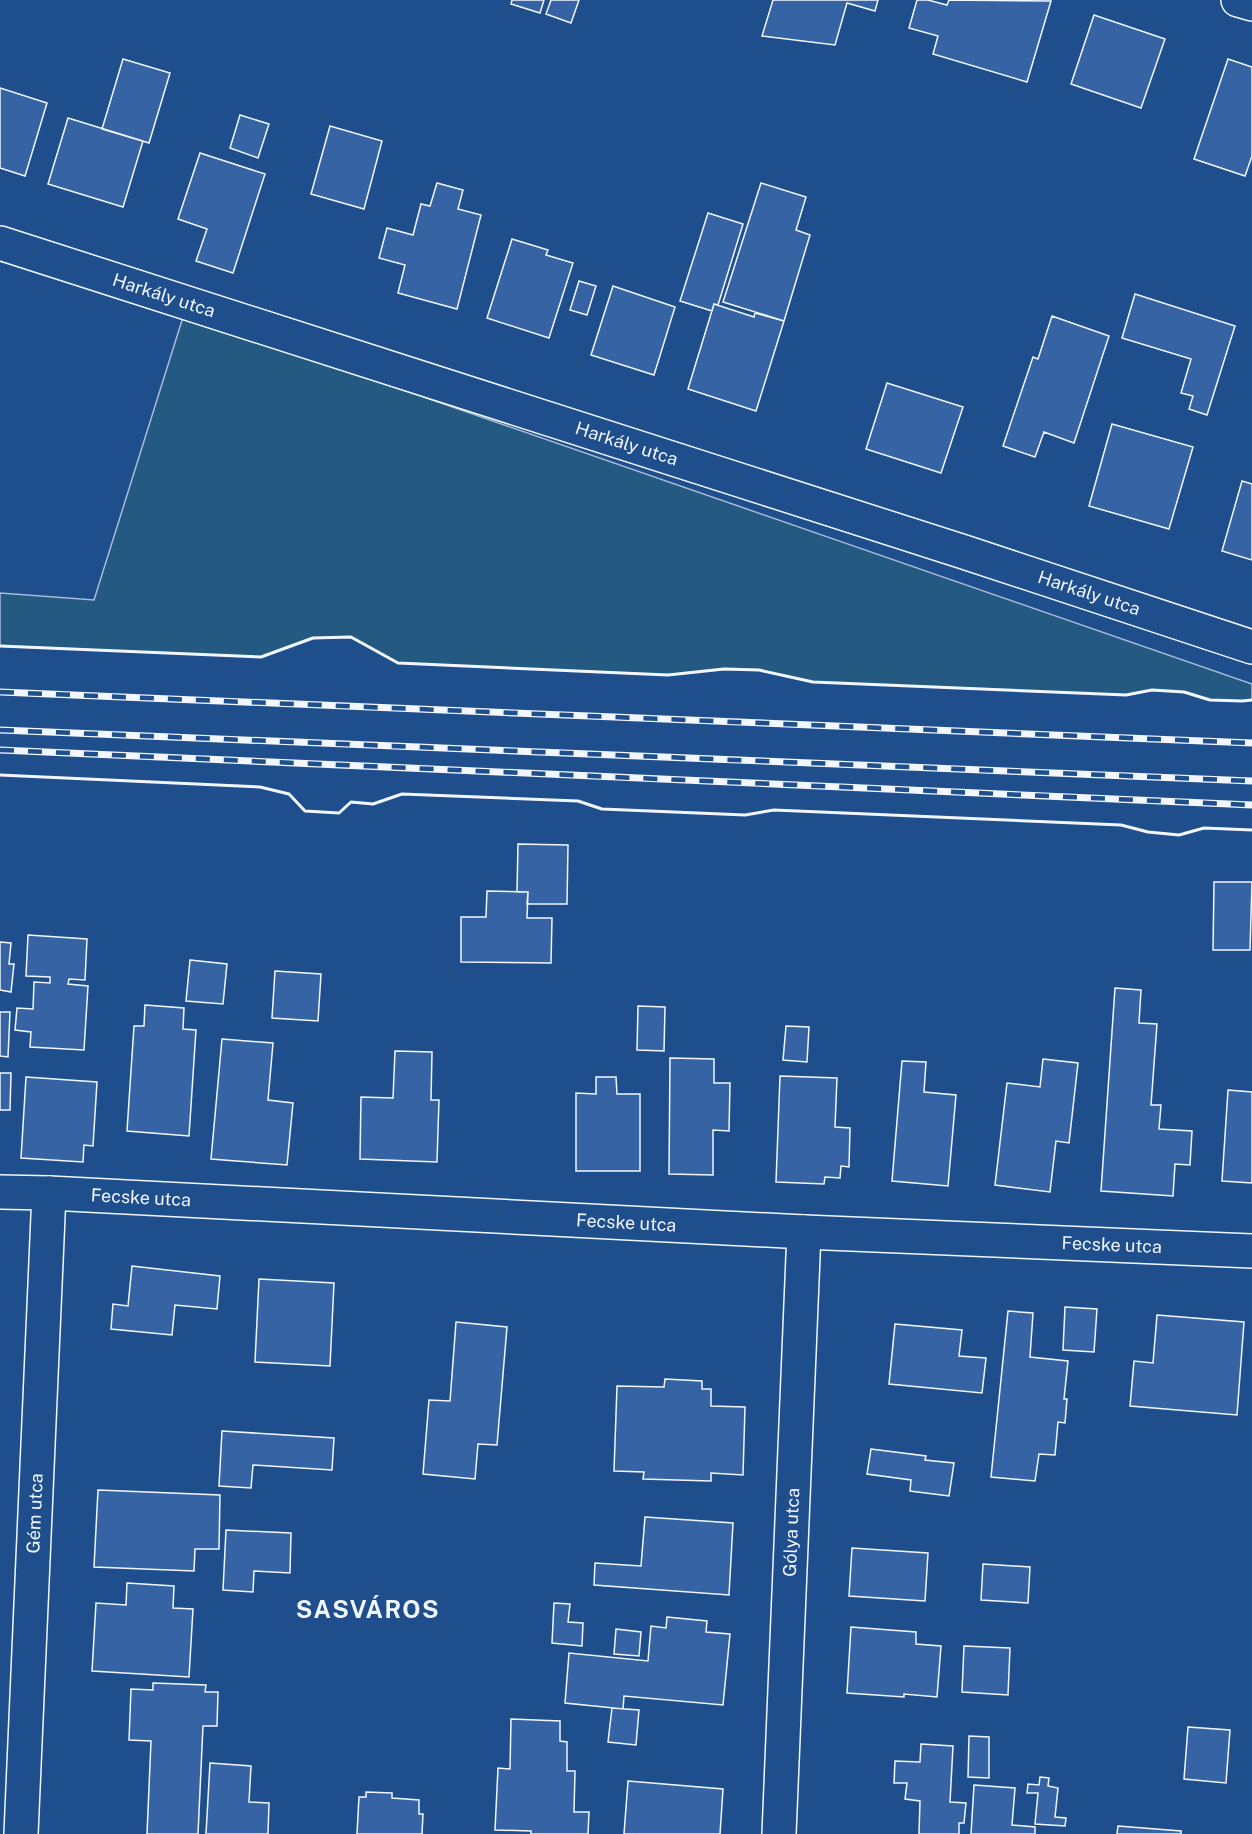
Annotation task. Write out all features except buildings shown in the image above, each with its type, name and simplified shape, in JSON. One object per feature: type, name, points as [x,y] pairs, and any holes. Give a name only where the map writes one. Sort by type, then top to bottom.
[{"type":"street","points":[[1238,0],[1252,4]]},
{"type":"street","name":"Harkály utca","points":[[0,243],[964,552],[1252,647]]},
{"type":"street","name":"Fecske utca","points":[[0,1192],[804,1232],[1252,1251]]},
{"type":"street","name":"Gém utca","points":[[21,1834],[49,1193]]},
{"type":"street","name":"Gólya utca","points":[[779,1834],[804,1232]]},
{"type":"shaded area","points":[[184,314],[1252,684],[1252,700],[1210,700],[1184,692],[1152,690],[1126,695],[813,682],[759,670],[724,669],[668,675],[398,663],[350,637],[313,638],[261,657],[0,646],[0,593],[94,600]]},
{"type":"railway","points":[[0,692],[1252,743]]},
{"type":"railway","points":[[0,730],[1252,781]]},
{"type":"railway","points":[[0,750],[1252,805]]},
{"type":"wall","points":[[0,646],[261,657],[313,638],[351,637],[398,663],[668,675],[724,669],[759,670],[813,682],[1126,695],[1152,690],[1184,692],[1210,700],[1252,700]]},
{"type":"wall","points":[[0,775],[260,787],[289,794],[305,811],[339,813],[351,802],[373,804],[402,794],[578,801],[602,809],[745,815],[774,810],[1121,825],[1148,832],[1179,835],[1204,828],[1252,830]]},
{"type":"district","name":"SASVÁROS","points":[[368,1610]]}]
